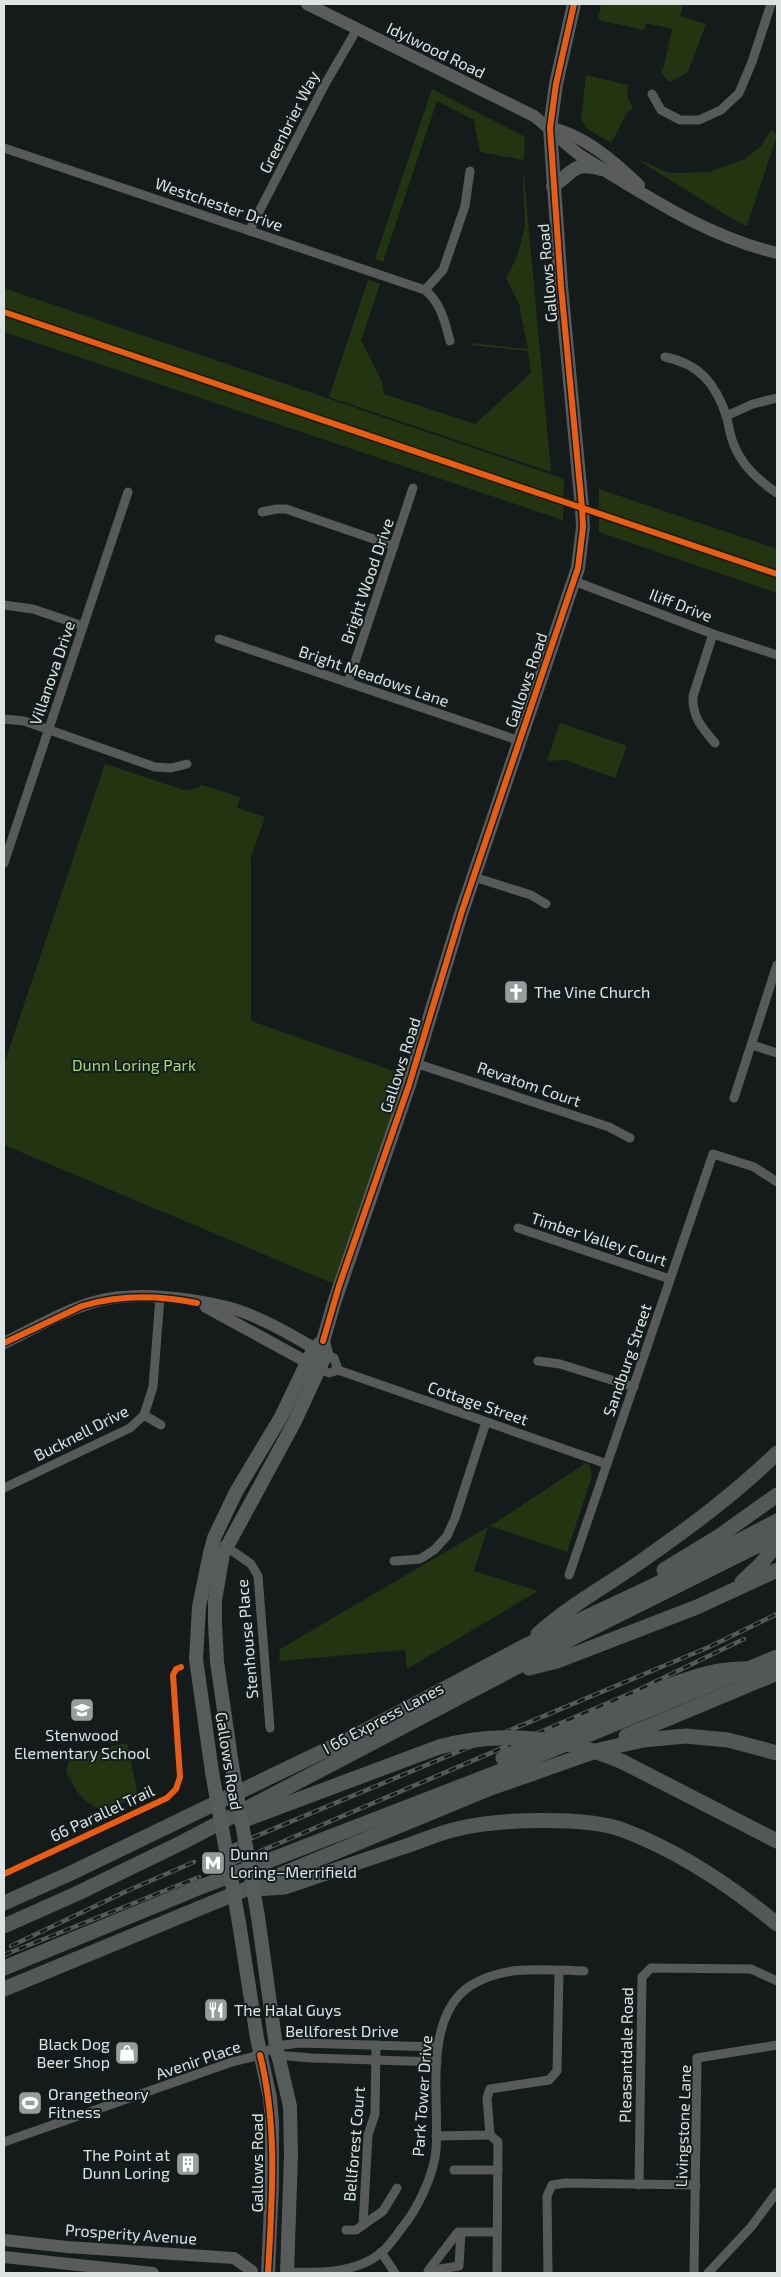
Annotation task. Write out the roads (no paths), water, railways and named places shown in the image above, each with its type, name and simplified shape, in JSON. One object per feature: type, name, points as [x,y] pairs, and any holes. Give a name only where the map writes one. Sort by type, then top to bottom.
[{"type":"highway","points":[[525,1646],[563,1612],[643,1560],[726,1498],[777,1453]]},
{"type":"highway","points":[[627,1599],[649,1578],[718,1537],[777,1494]]},
{"type":"highway","points":[[4,1902],[78,1869],[359,1734],[525,1646],[627,1599],[777,1521]]},
{"type":"highway","name":"I 66 Express Lanes","points":[[4,1926],[76,1894],[181,1843],[576,1636],[777,1536]]},
{"type":"highway","points":[[697,1607],[742,1582],[768,1557],[777,1543]]},
{"type":"highway","points":[[508,1672],[557,1661],[697,1607],[777,1570]]},
{"type":"highway","points":[[4,1968],[198,1888],[332,1838],[777,1657]]},
{"type":"highway","points":[[332,1838],[370,1815],[661,1689],[717,1670],[740,1668],[777,1673]]},
{"type":"highway","points":[[562,1763],[777,1673]]},
{"type":"highway","points":[[181,1843],[439,1747],[472,1740],[518,1736],[560,1742],[604,1754],[777,1841]]},
{"type":"highway","points":[[4,1989],[488,1789],[619,1744],[666,1736],[708,1737],[728,1740],[777,1753]]},
{"type":"highway","points":[[242,1890],[285,1887],[457,1829],[490,1823],[528,1821],[583,1823],[622,1830],[678,1856],[738,1893],[777,1924]]},
{"type":"main road","name":"Idylwood Road","points":[[307,4],[534,116],[550,128],[565,145],[699,226],[746,246],[777,253]]},
{"type":"main road","name":"Gallows Road","points":[[287,2272],[290,2106],[277,2051],[258,1917],[232,1765],[217,1662],[215,1623],[218,1578],[226,1546],[282,1446],[321,1347],[336,1294],[415,1063],[474,877],[574,581],[583,527],[553,186],[550,128],[556,84],[574,4]]},
{"type":"main road","name":"Idylwood Road","points":[[550,128],[561,130],[614,162],[660,203]]},
{"type":"main road","points":[[553,186],[577,167],[589,165],[602,169]]},
{"type":"main road","name":"Cottage Street","points":[[4,1343],[82,1306],[121,1297],[160,1297],[228,1307],[321,1347]]},
{"type":"main road","name":"Cottage Street","points":[[197,1303],[314,1366]]},
{"type":"main road","name":"Gallows Road","points":[[268,2272],[272,2184],[270,2098],[260,2055],[212,1772],[196,1659],[199,1607],[214,1538],[236,1492],[314,1366]]},
{"type":"main road","name":"Prosperity Avenue","points":[[4,2240],[67,2247],[234,2258],[248,2272],[287,2272]]},
{"type":"main road","points":[[115,2269],[121,2261],[175,2254]]},
{"type":"main road","points":[[4,2257],[153,2273]]},
{"type":"street","points":[[652,94],[661,110],[680,120],[699,120],[721,110],[739,93],[752,62],[771,4]]},
{"type":"street","name":"Greenbrier Way","points":[[249,230],[324,86],[357,29]]},
{"type":"street","name":"Westchester Drive","points":[[4,148],[425,290]]},
{"type":"street","points":[[450,341],[444,318],[434,297],[425,290],[443,270],[465,206],[470,171]]},
{"type":"street","points":[[665,357],[682,360],[700,371],[713,389],[726,416],[734,444],[742,461],[760,481],[777,493]]},
{"type":"street","points":[[726,416],[753,404],[777,398]]},
{"type":"street","name":"Bright Wood Drive","points":[[348,683],[413,488]]},
{"type":"street","name":"Villanova Drive","points":[[4,863],[128,492]]},
{"type":"street","points":[[262,512],[276,509],[286,510],[394,546]]},
{"type":"street","name":"Iliff Drive","points":[[574,581],[713,634],[777,655]]},
{"type":"street","points":[[4,605],[33,609],[83,626]]},
{"type":"street","points":[[713,634],[693,696],[693,705],[699,724],[716,744]]},
{"type":"street","name":"Bright Meadows Lane","points":[[219,639],[520,741]]},
{"type":"street","points":[[4,719],[24,721],[155,767],[171,768],[187,764]]},
{"type":"street","points":[[474,877],[531,896],[546,904]]},
{"type":"street","points":[[734,1098],[777,965]]},
{"type":"street","points":[[752,1045],[777,1053]]},
{"type":"street","name":"Revatom Court","points":[[415,1063],[600,1124],[630,1138]]},
{"type":"street","name":"Sandburg Street","points":[[569,1575],[714,1154],[754,1167],[777,1182]]},
{"type":"street","name":"Timber Valley Court","points":[[518,1228],[670,1279]]},
{"type":"street","name":"Bucknell Drive","points":[[4,1488],[130,1428],[144,1415],[153,1386],[160,1297]]},
{"type":"street","name":"Cottage Street","points":[[321,1347],[334,1358],[338,1370]]},
{"type":"street","points":[[538,1361],[560,1364],[634,1387]]},
{"type":"street","name":"Cottage Street","points":[[314,1366],[329,1373],[338,1370],[608,1464]]},
{"type":"street","points":[[144,1415],[161,1425]]},
{"type":"street","points":[[394,1561],[420,1559],[434,1550],[447,1536],[455,1518],[486,1422]]},
{"type":"street","name":"Stenhouse Place","points":[[214,1538],[251,1564],[258,1576],[270,1728]]},
{"type":"street","name":"Pleasantdale Road","points":[[638,2185],[642,1977],[650,1968],[750,1969],[777,1981]]},
{"type":"street","name":"Park Tower Drive","points":[[287,2272],[322,2273],[366,2261],[381,2252],[407,2223],[422,2199],[436,2152],[438,2047],[447,2012],[457,1997],[471,1986],[508,1970],[584,1971]]},
{"type":"street","points":[[490,2135],[487,2098],[490,2089],[549,2080],[557,2072],[559,1970]]},
{"type":"street","name":"Bellforest Drive","points":[[277,2051],[300,2043],[438,2047]]},
{"type":"street","name":"Bellforest Court","points":[[363,2225],[368,2135],[375,2114],[376,2045]]},
{"type":"street","name":"Livingstone Lane","points":[[694,2273],[697,2058],[777,2045]]},
{"type":"street","name":"Bellforest Drive","points":[[277,2051],[375,2060],[437,2062]]},
{"type":"street","name":"Avenir Place","points":[[4,2142],[232,2062],[277,2051]]},
{"type":"street","points":[[436,2136],[490,2135],[498,2142],[497,2273]]},
{"type":"street","points":[[454,2170],[498,2170]]},
{"type":"street","points":[[548,2273],[547,2196],[552,2185],[565,2183],[696,2185]]},
{"type":"street","name":"Bellforest Court","points":[[363,2225],[383,2211],[397,2188]]},
{"type":"street","points":[[708,2273],[777,2192]]},
{"type":"street","points":[[346,2230],[356,2230],[363,2225]]},
{"type":"street","points":[[461,2232],[459,2270],[428,2271],[458,2232],[461,2232],[497,2232]]},
{"type":"street","points":[[381,2252],[396,2273]]},
{"type":"railway","points":[[223,1850],[709,1647],[777,1614]]},
{"type":"railway","points":[[228,1865],[636,1691],[744,1639]]},
{"type":"railway","points":[[11,1946],[129,1890],[194,1862]]},
{"type":"railway","points":[[4,1955],[199,1877]]},
{"type":"place","name":"The Vine Church","points":[[516,992]]},
{"type":"place","name":"Stenwood Elementary School","points":[[82,1710]]},
{"type":"place","name":"Dunn Loring–Merrifield","points":[[213,1863]]},
{"type":"place","name":"The Halal Guys","points":[[216,2010]]},
{"type":"place","name":"Black Dog Beer Shop","points":[[127,2053]]},
{"type":"place","name":"Orangetheory Fitness","points":[[30,2103]]},
{"type":"place","name":"The Point at Dunn Loring","points":[[188,2164]]},
{"type":"park label","name":"Dunn Loring Park","points":[[134,1065]]}]
